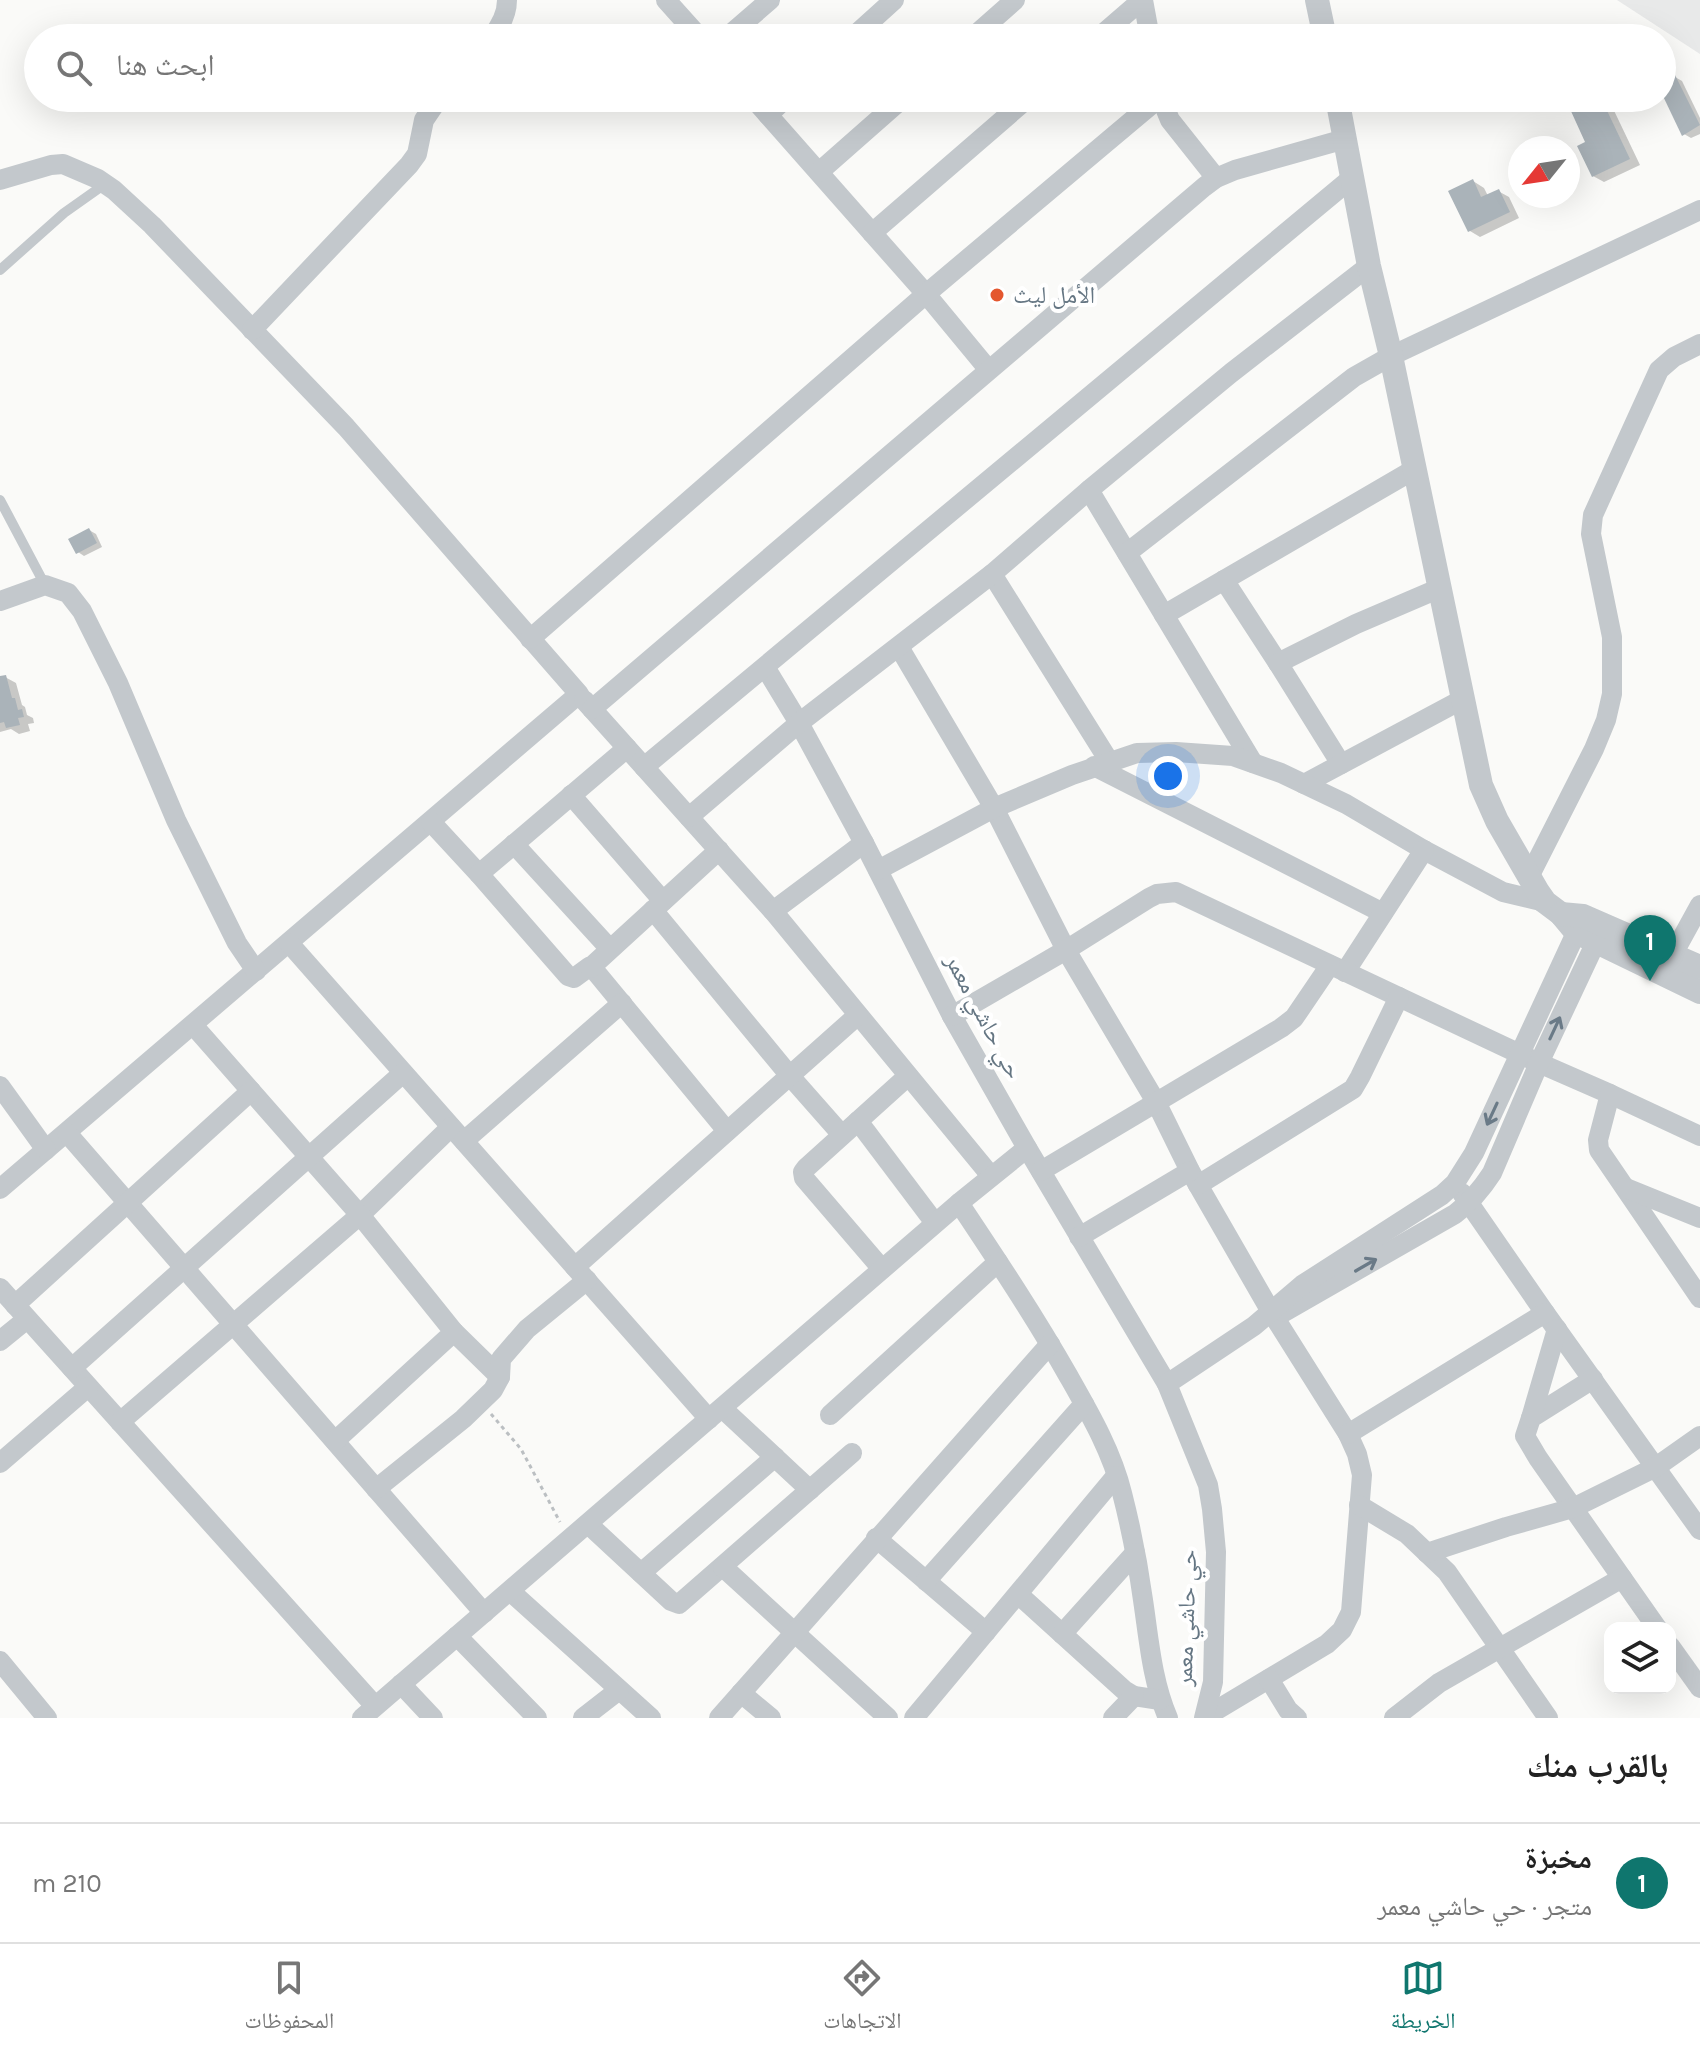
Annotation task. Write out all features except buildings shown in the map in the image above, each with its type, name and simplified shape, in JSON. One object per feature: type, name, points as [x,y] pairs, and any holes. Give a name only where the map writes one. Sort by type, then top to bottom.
[{"type":"street","points":[[500,24],[507,0]]},
{"type":"street","points":[[666,0],[687,24]]},
{"type":"street","points":[[742,24],[770,0]]},
{"type":"street","points":[[867,24],[894,0]]},
{"type":"street","points":[[988,24],[1015,0]]},
{"type":"street","points":[[1115,24],[1143,0],[1147,24]]},
{"type":"street","points":[[1317,0],[1322,24]]},
{"type":"street","points":[[252,330],[409,165],[417,154],[424,120],[429,112]]},
{"type":"street","points":[[765,112],[988,369]]},
{"type":"street","points":[[768,115],[771,112]]},
{"type":"street","points":[[819,172],[887,112]]},
{"type":"street","points":[[872,233],[1012,112]]},
{"type":"street","points":[[530,639],[926,294],[1143,112]]},
{"type":"street","points":[[1166,112],[1216,178]]},
{"type":"street","points":[[1340,112],[1369,266],[1391,356],[1481,785],[1497,821],[1529,877],[1578,922]]},
{"type":"street","points":[[0,1189],[431,822],[585,702],[1216,178],[1345,139]]},
{"type":"street","points":[[0,180],[63,164],[98,179],[152,225],[346,427],[585,702],[773,911],[991,1176]]},
{"type":"street","points":[[644,767],[1353,177]]},
{"type":"street","points":[[1127,553],[1354,377],[1391,356],[1700,210]]},
{"type":"street","points":[[689,817],[799,723],[992,574],[1231,373],[1369,266]]},
{"type":"street","points":[[1529,877],[1594,749],[1612,694],[1612,637],[1591,534],[1593,515],[1659,370],[1674,357],[1700,344]]},
{"type":"street","points":[[1164,615],[1415,469]]},
{"type":"street","points":[[1089,490],[1253,763]]},
{"type":"street","points":[[992,574],[1101,764],[1383,913]]},
{"type":"street","points":[[1224,580],[1341,764]]},
{"type":"street","points":[[0,601],[45,585],[68,593],[82,611],[118,683],[176,820],[237,943],[256,971]]},
{"type":"street","points":[[1278,663],[1356,624],[1440,588]]},
{"type":"street","points":[[899,647],[994,808],[1066,950],[1156,1102],[1269,1316],[1348,1434],[1357,1454],[1362,1475],[1351,1612],[1342,1630],[1327,1644],[1213,1716]]},
{"type":"street","name":"حي حاشي معمر","points":[[765,667],[864,843],[952,1016],[1167,1384],[1208,1485],[1212,1509],[1216,1552],[1213,1716]]},
{"type":"street","points":[[1304,784],[1463,699]]},
{"type":"street","points":[[479,874],[627,748]]},
{"type":"street","points":[[878,870],[994,808],[1101,764],[1155,751],[1233,756],[1346,804],[1503,892],[1578,922],[1668,964],[1700,992]]},
{"type":"street","points":[[571,795],[790,1076],[842,1135]]},
{"type":"street","points":[[431,822],[568,976],[574,978],[590,968],[719,850]]},
{"type":"street","points":[[773,911],[864,843]]},
{"type":"street","points":[[514,844],[610,949]]},
{"type":"street","points":[[1041,1171],[1294,1018],[1383,913],[1424,850]]},
{"type":"street","points":[[952,1016],[1149,898],[1176,892],[1700,1136]]},
{"type":"street","points":[[1668,964],[1700,905]]},
{"type":"street","points":[[1269,1316],[1302,1285],[1442,1195],[1455,1183],[1474,1153],[1578,922]]},
{"type":"street","points":[[1167,1384],[1269,1316],[1470,1203],[1492,1173],[1539,1063],[1578,922]]},
{"type":"street","points":[[289,943],[581,1274],[715,1413],[775,1457],[810,1490]]},
{"type":"street","points":[[1668,964],[1700,967]]},
{"type":"street","points":[[590,968],[727,1131]]},
{"type":"street","points":[[1079,1237],[1194,1178],[1353,1089],[1399,997]]},
{"type":"street","points":[[120,1422],[360,1215],[622,1003]]},
{"type":"street","points":[[376,1489],[481,1402],[500,1377],[501,1359],[527,1329],[727,1131],[858,1015]]},
{"type":"street","points":[[193,1025],[360,1215],[454,1332],[500,1377]]},
{"type":"street","points":[[72,1368],[403,1073]]},
{"type":"street","points":[[882,1269],[804,1178],[803,1172],[908,1076]]},
{"type":"street","points":[[0,1086],[46,1150]]},
{"type":"street","points":[[0,1341],[21,1312],[127,1202],[251,1091]]},
{"type":"street","points":[[1610,1094],[1598,1140],[1599,1150],[1700,1298]]},
{"type":"street","points":[[858,1121],[935,1223]]},
{"type":"street","points":[[67,1133],[484,1613]]},
{"type":"street","points":[[0,1288],[120,1422],[368,1712],[935,1223],[1027,1148]]},
{"type":"street","points":[[1455,1183],[1700,1530]]},
{"type":"street","points":[[1625,1188],[1700,1218]]},
{"type":"street","points":[[959,1203],[1050,1344],[1105,1446],[1121,1490],[1135,1553],[1152,1663],[1164,1709]]},
{"type":"street","points":[[830,1415],[998,1262]]},
{"type":"street","points":[[1551,1321],[1525,1436],[1653,1622]]},
{"type":"street","points":[[1348,1434],[1551,1321]]},
{"type":"street","points":[[335,1441],[454,1332]]},
{"type":"street","points":[[719,1718],[1050,1344]]},
{"type":"street","points":[[1531,1418],[1593,1379]]},
{"type":"street","points":[[0,1463],[88,1387]]},
{"type":"street","points":[[926,1581],[1084,1404]]},
{"type":"street","points":[[1427,1553],[1573,1508],[1656,1467],[1700,1436]]},
{"type":"street","points":[[588,1524],[671,1601],[679,1604],[852,1453]]},
{"type":"street","points":[[641,1573],[775,1457]]},
{"type":"street","points":[[914,1718],[1116,1476]]},
{"type":"street","points":[[1359,1505],[1407,1534],[1447,1572],[1548,1718]]},
{"type":"street","points":[[876,1538],[986,1632]]},
{"type":"street","points":[[1062,1634],[1135,1553]]},
{"type":"street","points":[[723,1567],[888,1718]]},
{"type":"street","points":[[1394,1718],[1439,1683],[1622,1578]]},
{"type":"street","points":[[510,1591],[651,1718]]},
{"type":"street","points":[[1018,1594],[1124,1690],[1164,1709]]},
{"type":"street","points":[[457,1636],[537,1718]]},
{"type":"street","points":[[1676,1654],[1700,1688]]},
{"type":"street","points":[[0,1661],[47,1718]]},
{"type":"street","points":[[1269,1679],[1288,1710],[1297,1718]]},
{"type":"street","points":[[401,1684],[433,1718]]},
{"type":"street","points":[[583,1718],[619,1690]]},
{"type":"street","points":[[741,1693],[771,1718]]},
{"type":"street","points":[[1113,1718],[1134,1696]]},
{"type":"lane","points":[[0,270],[64,213],[105,184]]},
{"type":"lane","points":[[0,500],[45,585]]},
{"type":"path","points":[[481,1402],[521,1449],[569,1539]]},
{"type":"shaded area","points":[[1617,0],[1700,0],[1700,54],[1676,38],[1676,24],[1654,24]]},
{"type":"place","name":"الأمل ليث","points":[[997,295]]},
{"type":"place","name":"مخبزة","points":[[1650,981]]}]
